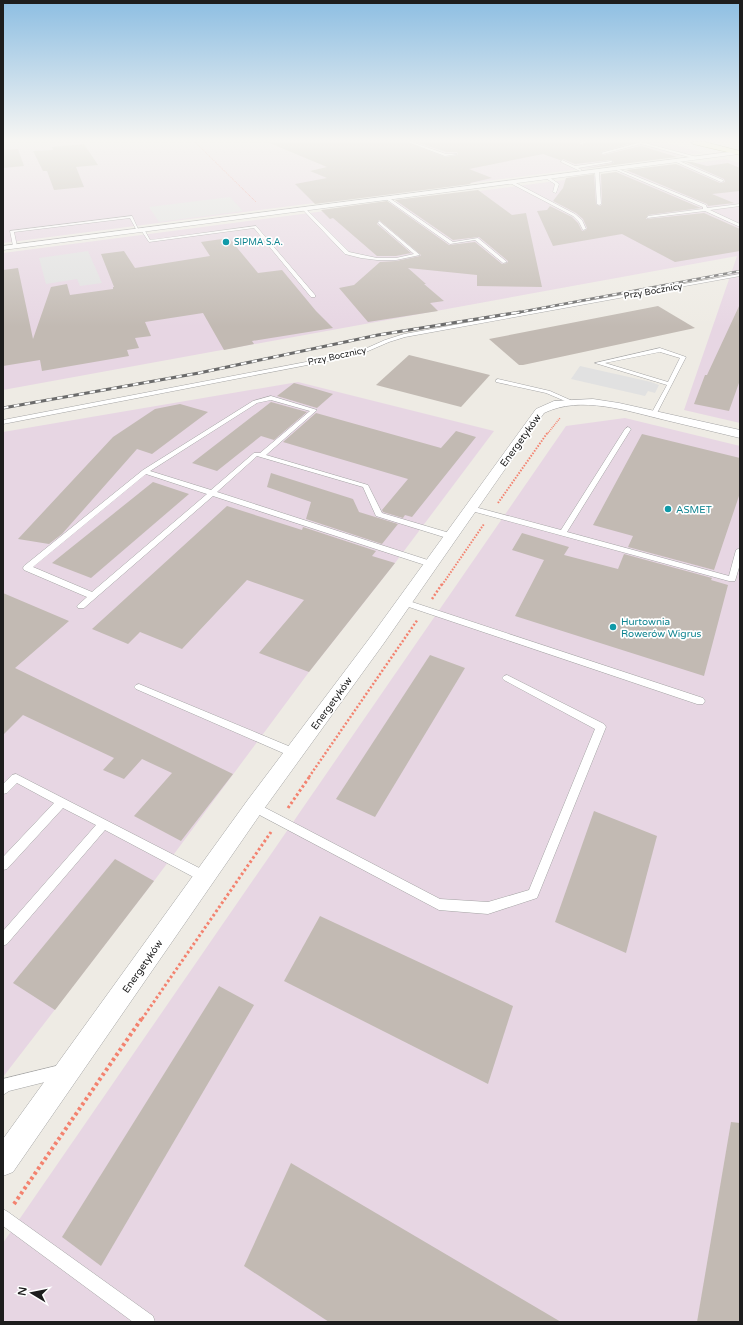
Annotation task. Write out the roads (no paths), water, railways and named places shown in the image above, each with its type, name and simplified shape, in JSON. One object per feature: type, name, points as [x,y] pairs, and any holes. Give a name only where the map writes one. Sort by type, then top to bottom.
[{"type":"street","points":[[3,248],[343,204]]},
{"type":"street","name":"Energetyków","points":[[3,1162],[254,807],[378,639],[540,411],[554,404],[570,410],[600,403],[739,432]]},
{"type":"lane","points":[[395,204],[452,243],[476,239],[505,262]]},
{"type":"lane","points":[[553,204],[574,215],[581,221],[584,229]]},
{"type":"lane","points":[[699,204],[704,206],[705,209],[740,226]]},
{"type":"lane","points":[[648,217],[740,205]]},
{"type":"lane","points":[[304,209],[347,253],[377,259],[396,259],[418,255],[379,222]]},
{"type":"lane","points":[[246,216],[313,296]]},
{"type":"lane","points":[[15,246],[12,231],[131,217],[149,241],[255,227]]},
{"type":"lane","name":"Przy Bocznicy","points":[[3,422],[359,353],[387,341],[404,336],[740,274]]},
{"type":"lane","points":[[654,414],[670,384],[683,357],[660,350],[598,363],[670,384]]},
{"type":"lane","points":[[498,381],[548,392],[570,410]]},
{"type":"lane","points":[[93,596],[27,568],[145,470],[255,402],[272,398],[314,410],[262,455]]},
{"type":"lane","points":[[563,533],[628,429]]},
{"type":"lane","points":[[81,606],[256,454],[366,486],[379,514],[450,536]]},
{"type":"lane","points":[[145,470],[431,564]]},
{"type":"lane","points":[[471,508],[732,579],[740,550]]},
{"type":"lane","points":[[403,602],[700,701]]},
{"type":"lane","points":[[254,807],[439,904],[488,908],[533,894],[602,727],[507,678]]},
{"type":"lane","points":[[139,687],[294,753]]},
{"type":"lane","points":[[3,790],[16,778],[205,877]]},
{"type":"lane","points":[[3,865],[62,802]]},
{"type":"lane","points":[[3,940],[104,824]]},
{"type":"lane","points":[[3,1088],[5,1085],[68,1070]]},
{"type":"lane","points":[[3,1218],[147,1322]]},
{"type":"railway","points":[[515,313],[740,271]]},
{"type":"railway","points":[[3,408],[199,373],[378,335],[520,312]]},
{"type":"place","name":"SIPMA S.A.","points":[[226,242]]},
{"type":"place","name":"ASMET","points":[[668,509]]},
{"type":"place","name":"Hurtownia Rowerów Wigrus","points":[[613,627]]}]
